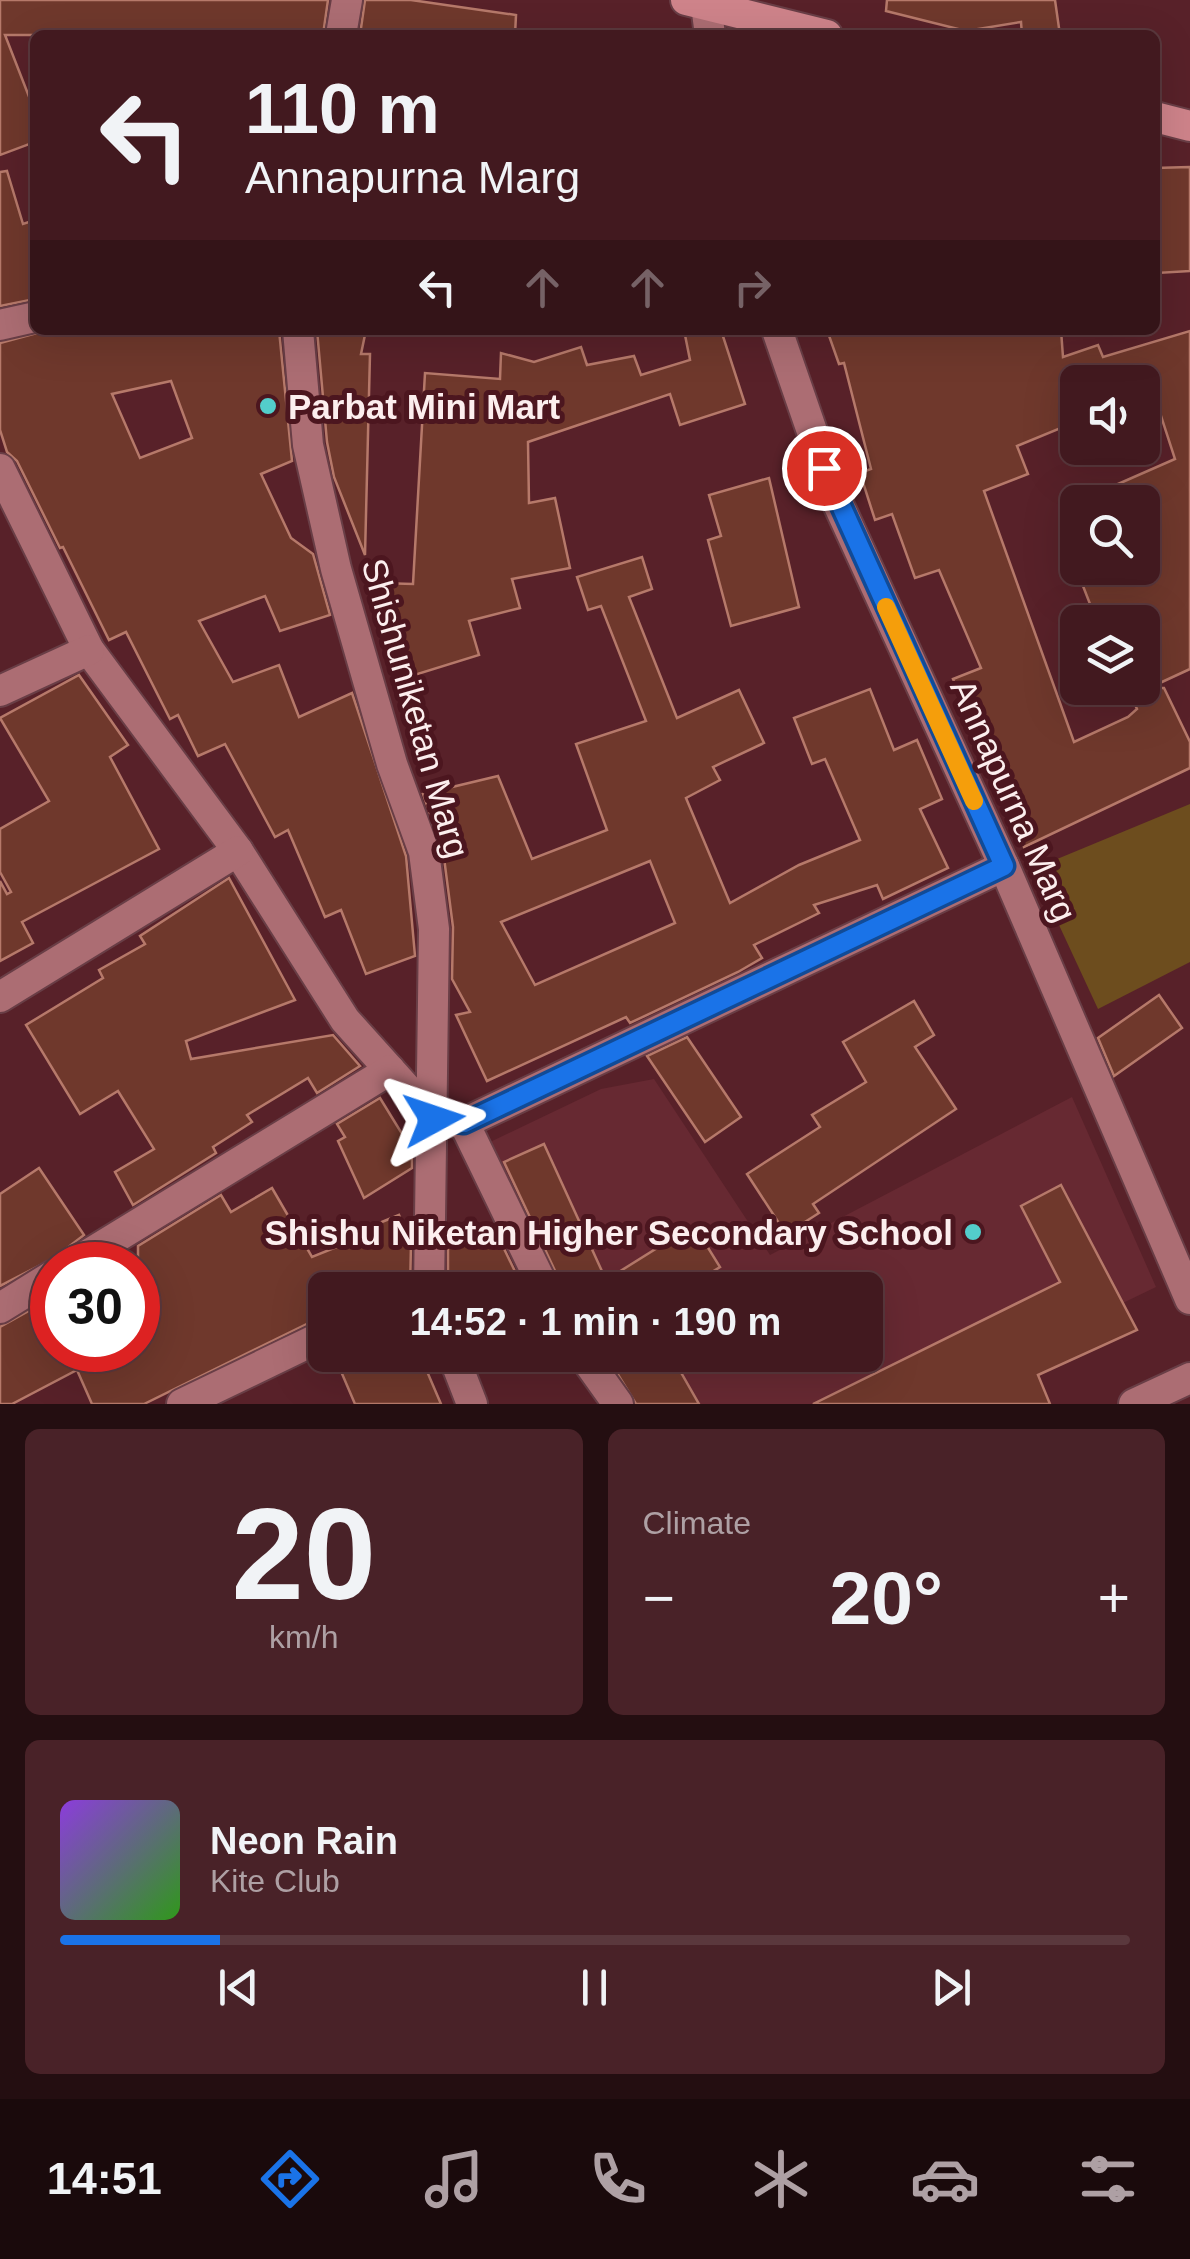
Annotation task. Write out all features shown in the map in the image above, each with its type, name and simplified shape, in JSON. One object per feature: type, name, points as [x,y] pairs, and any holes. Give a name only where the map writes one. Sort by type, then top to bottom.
[{"type":"main road","points":[[696,2],[807,30]]},
{"type":"main road","points":[[1160,119],[1190,126]]},
{"type":"street","points":[[342,30],[347,0]]},
{"type":"street","points":[[696,2],[708,30]]},
{"type":"street","points":[[0,325],[30,318]]},
{"type":"street","name":"Shishuniketan Marg","points":[[298,335],[308,445],[336,569],[392,764],[424,852],[449,1121],[428,1272]]},
{"type":"street","name":"Annapurna Marg","points":[[778,335],[834,495],[1004,866],[1190,1299]]},
{"type":"street","points":[[0,468],[89,650],[238,852],[345,1020],[390,1070],[449,1121],[535,1272]]},
{"type":"street","points":[[0,691],[89,650]]},
{"type":"street","points":[[0,997],[238,852]]},
{"type":"street","points":[[449,1121],[1004,866]]},
{"type":"street","points":[[109,1242],[390,1070]]},
{"type":"street","points":[[0,1308],[30,1290]]},
{"type":"street","points":[[182,1404],[308,1343]]},
{"type":"street","points":[[460,1372],[472,1404]]},
{"type":"street","points":[[596,1372],[618,1404]]},
{"type":"street","points":[[1134,1404],[1190,1378]]},
{"type":"shaded area","points":[[1190,804],[1190,962],[1098,1009],[1033,869]]},
{"type":"shaded area","name":"Shishu Niketan Higher Secondary School","points":[[654,1079],[770,1255],[1072,1097],[1156,1287],[913,1404],[602,1404],[583,1372],[883,1372],[883,1272],[525,1272],[467,1153],[601,1089]]},
{"type":"building","points":[[0,0],[328,0],[324,30],[30,30],[30,35],[5,35],[30,99],[30,144],[0,155]]},
{"type":"building","points":[[365,0],[411,0],[516,15],[515,30],[361,30]]},
{"type":"building","points":[[887,0],[1055,0],[1059,30],[1022,30],[1021,22],[962,30],[886,11]]},
{"type":"building","points":[[1190,167],[1190,271],[1160,273],[1160,168]]},
{"type":"building","points":[[7,171],[23,224],[30,222],[30,300],[0,306],[0,172]]},
{"type":"building","points":[[1190,331],[1190,669],[1160,683],[1160,605],[1090,605],[1083,585],[1160,585],[1160,485],[1116,485],[1175,459],[1160,413],[1160,365],[1060,365],[1060,428],[1017,446],[1028,474],[984,491],[1074,742],[1128,717],[1137,709],[1135,705],[1160,705],[1160,688],[1164,688],[1190,742],[1190,768],[1024,847],[953,679],[981,668],[939,570],[915,578],[892,514],[875,520],[860,473],[871,469],[844,363],[839,364],[829,335],[1061,335],[1063,357],[1098,345],[1103,357]]},
{"type":"building","points":[[30,335],[279,335],[292,461],[261,474],[291,538],[313,554],[330,615],[280,631],[265,596],[199,621],[233,682],[279,665],[299,717],[352,693],[406,856],[415,956],[366,974],[341,910],[325,917],[288,830],[275,837],[225,744],[198,756],[178,715],[170,719],[126,632],[109,640],[17,461],[7,452],[0,430],[0,343]],"holes":[[[171,381],[192,438],[140,458],[112,394]]]},
{"type":"building","points":[[317,335],[365,335],[361,354],[370,354],[365,555],[334,477]]},
{"type":"building","points":[[685,335],[723,335],[745,404],[680,425],[670,394],[528,442],[529,503],[555,498],[570,568],[512,579],[520,608],[469,621],[479,655],[408,677],[379,583],[413,584],[425,373],[500,379],[501,353],[534,362],[581,347],[587,365],[634,356],[641,375],[690,360]]},
{"type":"building","points":[[769,478],[799,607],[731,626],[708,540],[721,536],[709,495]]},
{"type":"building","points":[[642,557],[652,589],[629,597],[677,718],[739,690],[764,743],[713,767],[720,780],[686,798],[730,903],[799,865],[860,840],[825,759],[812,764],[794,718],[870,689],[894,750],[917,740],[942,799],[920,809],[948,868],[883,899],[877,885],[814,905],[819,913],[754,945],[762,958],[738,972],[630,1023],[626,1017],[487,1081],[456,1015],[470,1012],[452,979],[453,927],[443,850],[423,794],[498,776],[532,859],[607,830],[576,744],[646,721],[601,606],[588,610],[577,577]],"holes":[[[650,861],[675,923],[535,985],[501,922]]]},
{"type":"building","points":[[79,675],[128,745],[110,757],[159,849],[22,922],[33,943],[0,961],[0,881],[7,894],[11,892],[0,872],[0,829],[49,801],[0,718]]},
{"type":"building","points":[[229,878],[295,1000],[186,1041],[191,1059],[333,1035],[360,1066],[317,1093],[308,1078],[247,1115],[252,1122],[213,1147],[216,1153],[133,1205],[115,1172],[154,1149],[118,1091],[80,1114],[26,1025],[103,978],[99,970],[145,944],[140,936]]},
{"type":"building","points":[[1159,995],[1182,1028],[1114,1076],[1098,1038]]},
{"type":"building","points":[[914,1001],[934,1035],[915,1047],[956,1109],[813,1204],[819,1213],[786,1234],[747,1174],[820,1127],[812,1115],[866,1082],[843,1042]]},
{"type":"building","points":[[687,1037],[741,1117],[705,1142],[647,1056]]},
{"type":"building","points":[[380,1098],[412,1150],[412,1168],[364,1198],[338,1141],[345,1137],[337,1124]]},
{"type":"building","points":[[544,1144],[602,1272],[556,1272],[504,1162]]},
{"type":"building","points":[[39,1168],[84,1235],[75,1242],[30,1242],[30,1270],[0,1286],[0,1194]]},
{"type":"building","points":[[1061,1185],[1137,1330],[1038,1375],[1050,1404],[813,1404],[1060,1282],[1021,1206]]},
{"type":"building","points":[[272,1188],[312,1257],[369,1234],[367,1228],[399,1215],[411,1244],[410,1272],[308,1272],[308,1323],[144,1404],[92,1404],[78,1372],[160,1372],[160,1242],[145,1242],[221,1195],[231,1212]]},
{"type":"building","points":[[694,1225],[720,1267],[712,1272],[619,1272]]},
{"type":"building","points":[[495,1230],[515,1272],[448,1272],[448,1240]]},
{"type":"building","points":[[30,1310],[30,1372],[73,1372],[12,1404],[0,1404],[0,1327]]},
{"type":"building","points":[[341,1372],[427,1372],[441,1404],[355,1404]]},
{"type":"building","points":[[616,1372],[681,1372],[699,1404],[636,1404]]},
{"type":"slow traffic","points":[[886,607],[974,801]]},
{"type":"place","name":"Parbat Mini Mart","points":[[268,406]]},
{"type":"place","name":"Shishu Niketan Higher Secondary School","points":[[973,1232]]},
{"type":"route","points":[[434,1119],[464,1123],[1004,866],[824,468]]}]
